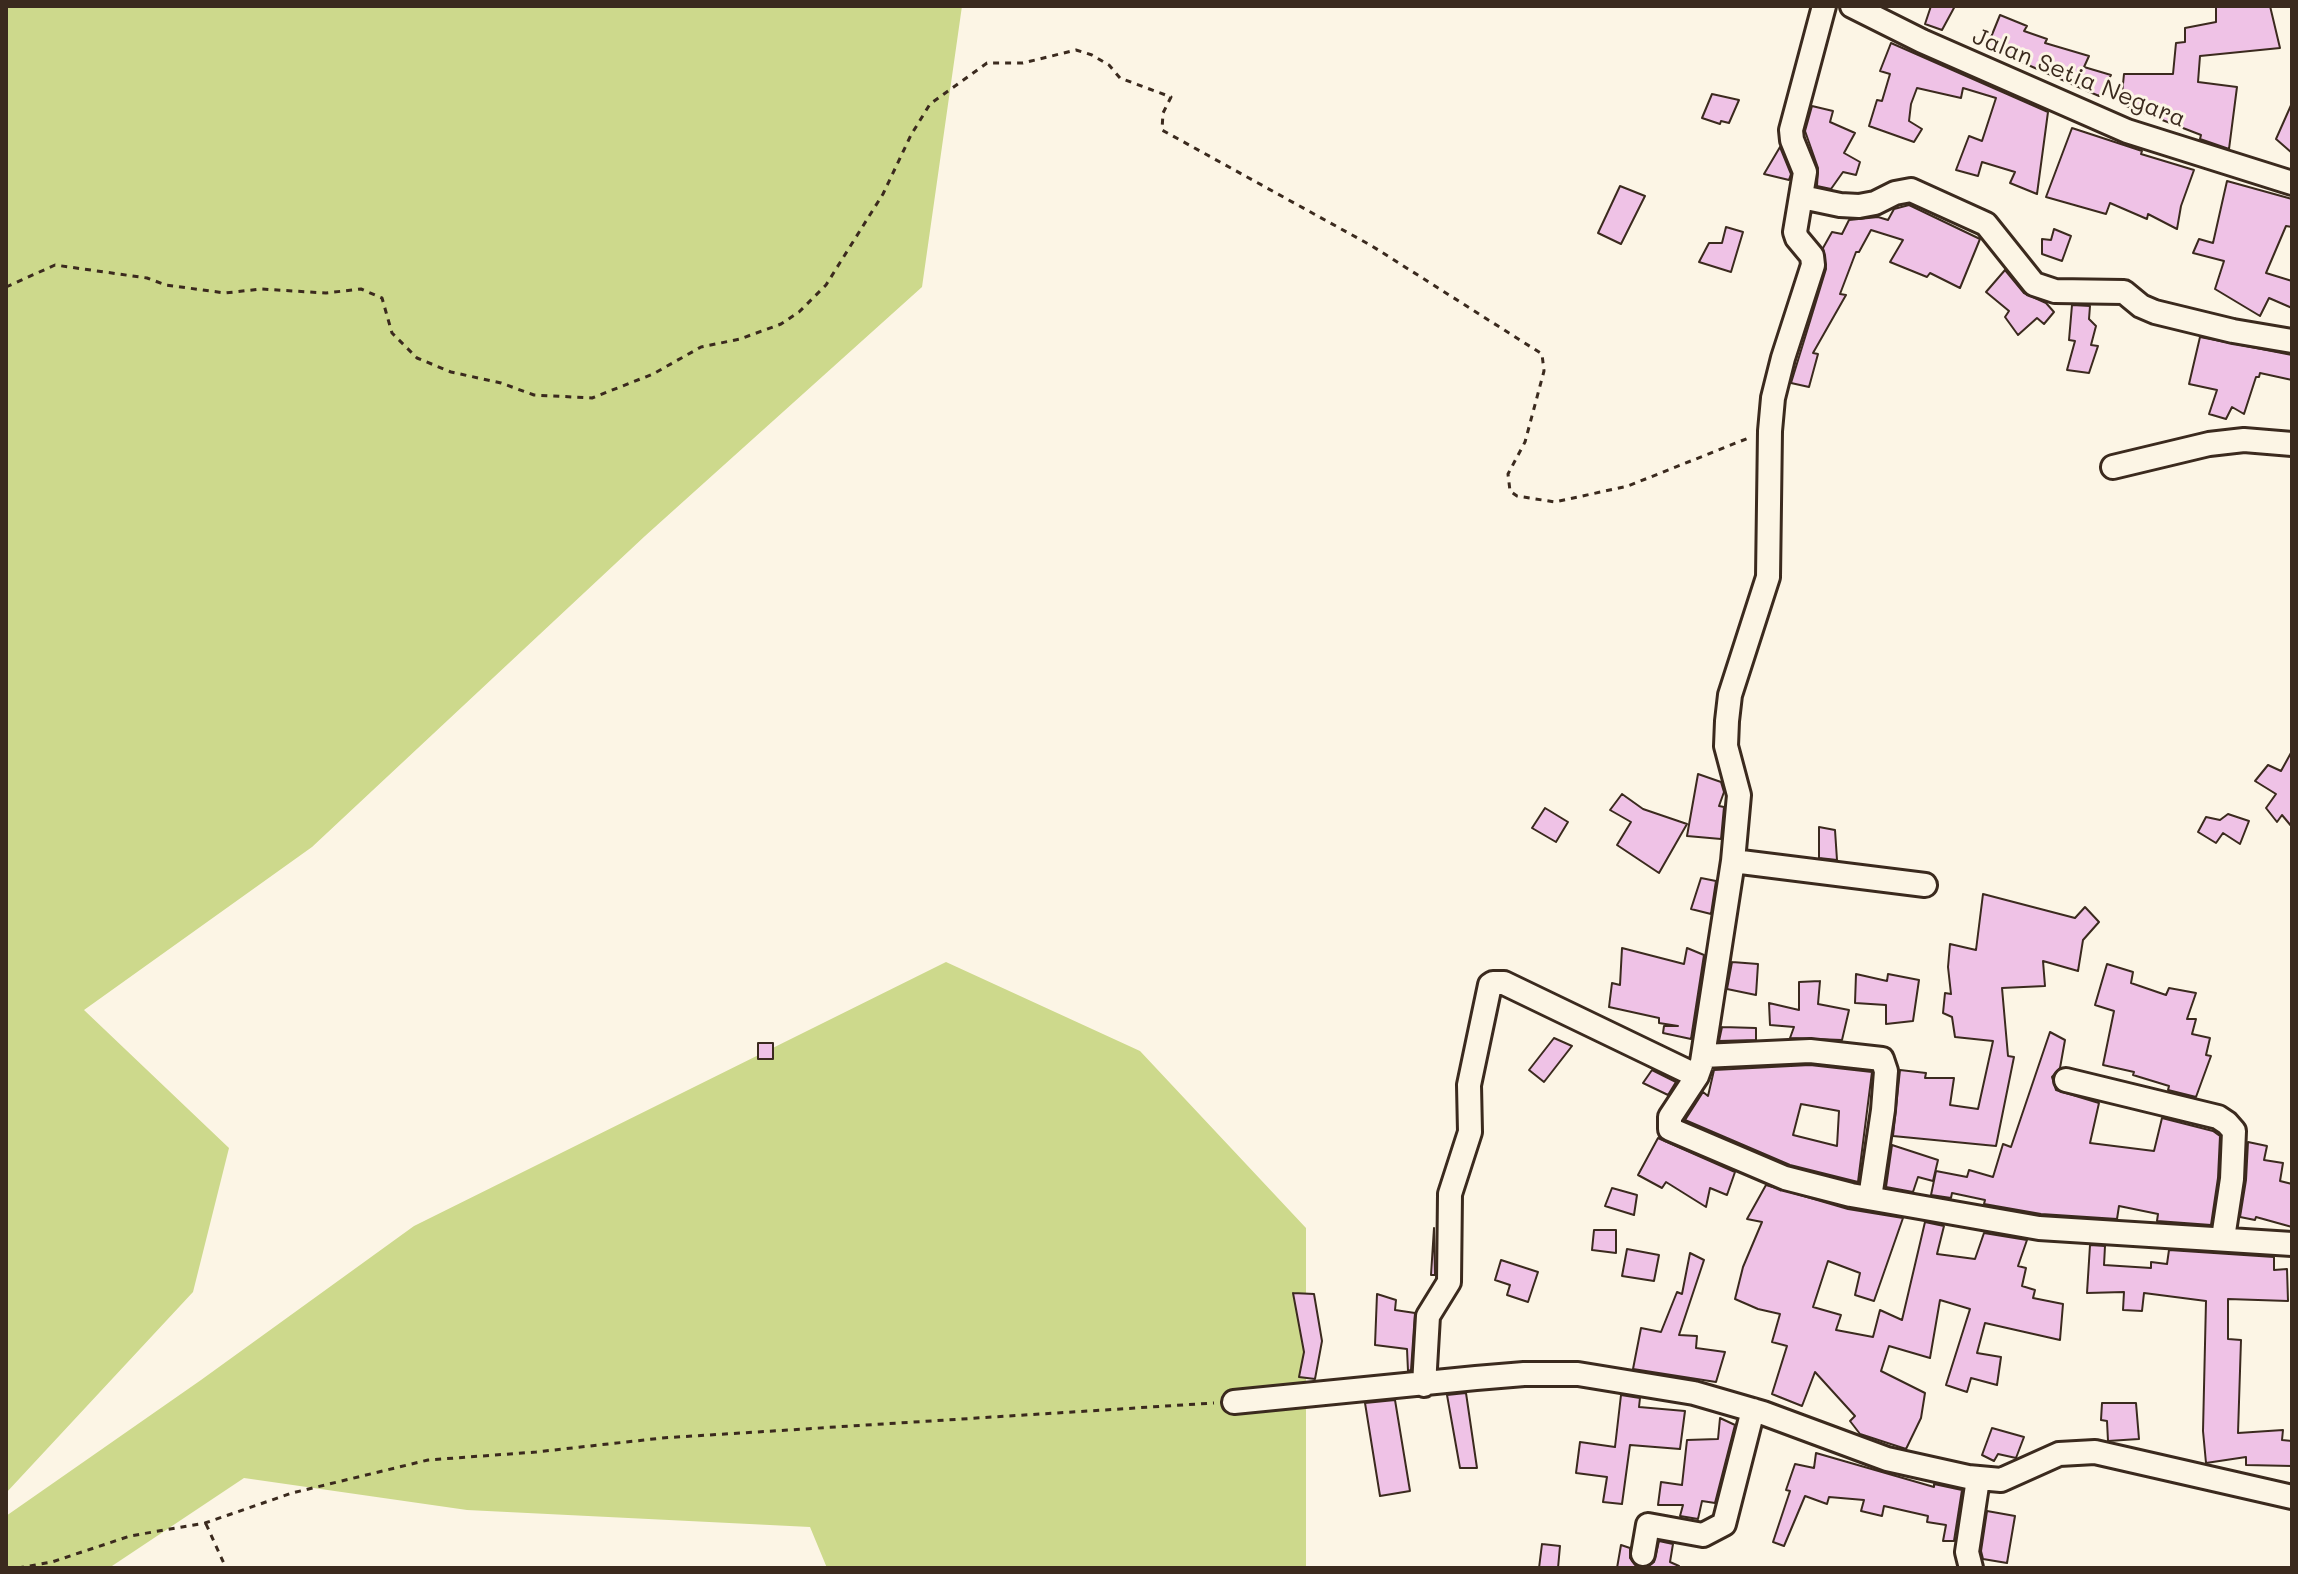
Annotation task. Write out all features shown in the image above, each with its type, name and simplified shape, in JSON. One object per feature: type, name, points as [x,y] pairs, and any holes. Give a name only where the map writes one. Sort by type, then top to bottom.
[{"type":"street","points":[[1824,6],[1791,130],[1805,172],[1795,232],[1812,256],[1812,272],[1773,398],[1768,577],[1730,695],[1727,721],[1726,746],[1739,795],[1733,861],[1700,1066],[1670,1117],[1670,1129],[1785,1178],[1870,1198],[2039,1228],[2292,1244]]},
{"type":"street","name":"Jalan Setia Negara","points":[[1852,6],[1922,41],[2127,131],[2292,183]]},
{"type":"street","points":[[1802,197],[1859,206],[1911,190],[1986,224],[2034,284],[2055,291],[2124,292],[2141,306],[2155,312],[2233,331],[2292,341]]},
{"type":"street","points":[[2113,467],[2209,444],[2244,440],[2292,444]]},
{"type":"street","points":[[1733,861],[1925,885]]},
{"type":"street","points":[[1424,1385],[1428,1316],[1449,1282],[1450,1194],[1470,1132],[1469,1085],[1490,985],[1504,983],[1700,1066],[1810,1051],[1882,1059],[1886,1071],[1883,1110],[1870,1198]]},
{"type":"street","points":[[2066,1080],[2218,1117],[2227,1123],[2234,1131],[2232,1179],[2223,1238]]},
{"type":"street","points":[[1234,1402],[1512,1375],[1578,1374],[1694,1393],[1753,1410],[1887,1459],[1978,1479],[2001,1480],[2059,1454],[2095,1452],[2292,1497]]},
{"type":"street","points":[[1643,1554],[1648,1525],[1703,1535],[1724,1524],[1753,1410]]},
{"type":"street","points":[[1971,1568],[1967,1552],[1978,1479]]},
{"type":"path","points":[[6,287],[55,265],[225,293],[261,289],[326,293],[361,289],[382,298],[392,333],[417,358],[451,372],[501,383],[534,395],[592,398],[653,374],[701,347],[757,333],[781,324],[799,312],[826,285],[883,194],[911,135],[930,104],[987,63],[1023,63],[1076,50],[1109,65],[1120,78],[1171,97],[1163,113],[1162,130],[1372,246],[1542,354],[1544,371],[1525,442],[1508,474],[1510,491],[1517,496],[1555,502],[1628,486],[1663,473],[1670,467],[1770,431]]},
{"type":"path","points":[[18,1568],[52,1562],[130,1536],[205,1523],[292,1493],[428,1460],[662,1438],[1234,1402]]},
{"type":"path","points":[[205,1523],[226,1568]]},
{"type":"green space","points":[[6,6],[962,6],[922,287],[645,536],[312,847],[84,1010],[229,1148],[193,1292],[6,1493]]},
{"type":"green space","points":[[946,962],[1140,1051],[1306,1228],[1306,1568],[827,1568],[810,1527],[467,1510],[244,1478],[109,1568],[6,1568],[6,1516],[414,1226]]},
{"type":"building","points":[[1931,6],[1955,6],[1942,30],[1925,24]]},
{"type":"building","points":[[2216,6],[2270,6],[2280,48],[2200,56],[2198,82],[2237,87],[2229,149],[2121,104],[2124,74],[2173,74],[2176,43],[2185,42],[2185,28],[2216,22]]},
{"type":"building","points":[[2000,15],[2027,26],[2024,31],[2047,39],[2045,43],[2089,56],[2084,67],[2111,75],[2099,96],[1987,47]]},
{"type":"building","points":[[1891,43],[2048,112],[2037,194],[2010,183],[2015,172],[1982,162],[1978,176],[1956,170],[1969,136],[1982,141],[1996,98],[1963,88],[1961,98],[1917,88],[1909,121],[1922,129],[1914,142],[1869,126],[1877,100],[1882,101],[1890,74],[1880,71]]},
{"type":"building","points":[[1712,94],[1739,100],[1729,123],[1721,121],[1720,124],[1702,118]]},
{"type":"building","points":[[2292,103],[2292,153],[2276,139]]},
{"type":"building","points":[[1812,106],[1833,111],[1830,122],[1855,133],[1844,153],[1860,162],[1856,175],[1843,172],[1831,189],[1817,186],[1818,168],[1805,131]]},
{"type":"building","points":[[2072,128],[2194,170],[2181,206],[2177,229],[2148,214],[2147,219],[2110,203],[2106,214],[2046,197]]},
{"type":"building","points":[[1780,147],[1791,174],[1789,180],[1764,174]]},
{"type":"building","points":[[2227,181],[2292,199],[2292,227],[2286,226],[2266,273],[2292,281],[2292,308],[2269,298],[2260,316],[2215,289],[2224,261],[2193,253],[2199,239],[2213,243]]},
{"type":"building","points":[[1620,186],[1645,196],[1621,244],[1598,233]]},
{"type":"building","points":[[1909,205],[1980,239],[1960,288],[1930,273],[1927,277],[1890,262],[1903,240],[1871,230],[1859,252],[1856,252],[1840,294],[1846,295],[1813,353],[1818,354],[1809,387],[1791,383],[1826,269],[1823,248],[1832,232],[1842,234],[1849,220],[1878,217],[1888,220],[1894,209]]},
{"type":"building","points":[[1726,227],[1743,232],[1731,272],[1699,262],[1709,243],[1722,243]]},
{"type":"building","points":[[2054,229],[2071,236],[2062,261],[2042,254],[2042,239],[2051,240]]},
{"type":"building","points":[[2005,270],[2024,293],[2046,303],[2054,312],[2044,324],[2037,318],[2018,335],[2005,317],[2009,311],[1986,292]]},
{"type":"building","points":[[2072,305],[2090,306],[2089,319],[2096,326],[2091,345],[2098,346],[2089,373],[2067,370],[2075,341],[2069,340]]},
{"type":"building","points":[[2200,337],[2292,355],[2292,380],[2260,373],[2244,414],[2232,407],[2226,419],[2209,414],[2217,390],[2189,384]]},
{"type":"building","points":[[2292,751],[2292,827],[2282,815],[2277,822],[2266,808],[2276,794],[2255,781],[2268,765],[2281,771]]},
{"type":"building","points":[[1698,774],[1721,782],[1724,792],[1719,806],[1724,807],[1721,839],[1687,836]]},
{"type":"building","points":[[1622,794],[1643,809],[1687,824],[1659,873],[1617,845],[1631,822],[1610,810]]},
{"type":"building","points":[[1545,808],[1568,822],[1556,842],[1532,828]]},
{"type":"building","points":[[2228,814],[2249,821],[2240,844],[2223,833],[2216,843],[2198,832],[2206,817],[2220,820]]},
{"type":"building","points":[[1819,827],[1835,830],[1837,860],[1819,858]]},
{"type":"building","points":[[1701,878],[1716,881],[1711,914],[1691,909]]},
{"type":"building","points":[[1983,894],[2075,918],[2085,907],[2099,922],[2083,940],[2078,971],[2043,961],[2045,986],[2002,988],[2008,1056],[2014,1057],[1996,1146],[1893,1136],[1900,1070],[1926,1073],[1925,1078],[1954,1078],[1950,1105],[1978,1109],[1993,1041],[1955,1037],[1952,1017],[1943,1013],[1945,993],[1951,994],[1948,967],[1950,944],[1976,950]]},
{"type":"building","points":[[1622,948],[1684,964],[1687,948],[1704,955],[1691,1039],[1663,1033],[1664,1026],[1678,1026],[1659,1023],[1659,1018],[1609,1007],[1612,983],[1620,985]]},
{"type":"building","points":[[1732,962],[1758,964],[1756,995],[1727,989]]},
{"type":"building","points":[[2107,964],[2133,972],[2131,983],[2166,995],[2169,988],[2196,993],[2187,1019],[2196,1019],[2192,1034],[2210,1038],[2206,1055],[2211,1056],[2196,1097],[2168,1090],[2169,1086],[2133,1075],[2134,1072],[2103,1065],[2114,1011],[2095,1005]]},
{"type":"building","points":[[1856,974],[1887,981],[1888,974],[1919,980],[1913,1021],[1886,1024],[1886,1005],[1855,1003]]},
{"type":"building","points":[[1820,981],[1818,1004],[1849,1010],[1842,1040],[1790,1038],[1794,1027],[1770,1025],[1769,1003],[1799,1010],[1799,982]]},
{"type":"building","points":[[1722,1027],[1756,1028],[1756,1040],[1719,1041]]},
{"type":"building","points":[[2050,1032],[2065,1040],[2060,1068],[2052,1077],[2056,1090],[2099,1103],[2090,1143],[2154,1151],[2162,1118],[2213,1131],[2220,1136],[2211,1225],[2157,1221],[2158,1214],[2119,1206],[2117,1219],[2041,1214],[1984,1204],[1985,1200],[1952,1193],[1951,1198],[1931,1195],[1936,1171],[1967,1177],[1969,1170],[1993,1177],[2003,1144],[2011,1147]]},
{"type":"building","points":[[1554,1038],[1572,1046],[1544,1082],[1529,1070]]},
{"type":"building","points":[[758,1043],[773,1043],[773,1059],[758,1059]]},
{"type":"building","points":[[1810,1065],[1872,1072],[1858,1182],[1790,1165],[1685,1120],[1703,1092],[1708,1096],[1714,1070]],"holes":[[[1801,1104],[1839,1111],[1837,1146],[1793,1135]]]},
{"type":"building","points":[[1652,1070],[1676,1082],[1668,1095],[1643,1083]]},
{"type":"building","points":[[1658,1138],[1735,1172],[1727,1195],[1710,1188],[1706,1207],[1666,1182],[1662,1188],[1638,1175]]},
{"type":"building","points":[[2248,1142],[2267,1146],[2264,1160],[2283,1163],[2280,1181],[2292,1184],[2292,1227],[2256,1217],[2255,1220],[2240,1217]]},
{"type":"building","points":[[1892,1145],[1938,1160],[1933,1181],[1918,1177],[1913,1192],[1886,1187]]},
{"type":"building","points":[[1766,1185],[1848,1209],[1903,1218],[1874,1301],[1855,1295],[1860,1273],[1828,1261],[1813,1307],[1841,1315],[1836,1330],[1873,1337],[1880,1310],[1902,1320],[1925,1222],[1944,1226],[1937,1254],[1975,1259],[1984,1233],[2027,1240],[2018,1266],[2026,1268],[2022,1286],[2035,1290],[2033,1298],[2063,1304],[2060,1340],[1985,1323],[1977,1353],[2001,1357],[1997,1385],[1971,1378],[1967,1392],[1946,1385],[1970,1309],[1940,1300],[1930,1358],[1889,1346],[1881,1371],[1925,1393],[1921,1418],[1906,1449],[1860,1434],[1850,1421],[1855,1416],[1815,1372],[1802,1406],[1772,1394],[1787,1346],[1772,1342],[1780,1314],[1735,1299],[1743,1267],[1762,1222],[1747,1219]]},
{"type":"building","points":[[1612,1188],[1637,1195],[1634,1215],[1605,1206]]},
{"type":"building","points":[[1434,1228],[1435,1275],[1431,1275]]},
{"type":"building","points":[[1594,1230],[1616,1230],[1616,1253],[1592,1250]]},
{"type":"building","points":[[2090,1245],[2105,1246],[2104,1265],[2151,1268],[2151,1262],[2167,1264],[2169,1250],[2274,1257],[2274,1270],[2287,1269],[2288,1301],[2228,1299],[2228,1339],[2241,1340],[2238,1433],[2283,1430],[2282,1440],[2292,1441],[2292,1466],[2246,1465],[2246,1457],[2206,1463],[2203,1431],[2206,1301],[2144,1293],[2142,1311],[2123,1310],[2124,1292],[2087,1293]]},
{"type":"building","points":[[1627,1249],[1659,1255],[1654,1281],[1622,1276]]},
{"type":"building","points":[[1690,1253],[1704,1260],[1679,1335],[1697,1336],[1696,1348],[1725,1352],[1716,1382],[1633,1369],[1641,1328],[1661,1332],[1677,1292],[1682,1294]]},
{"type":"building","points":[[1501,1260],[1538,1272],[1528,1302],[1507,1295],[1510,1285],[1495,1280]]},
{"type":"building","points":[[1293,1293],[1314,1294],[1322,1341],[1315,1379],[1299,1377],[1304,1352]]},
{"type":"building","points":[[1377,1294],[1396,1300],[1395,1310],[1415,1313],[1411,1370],[1408,1371],[1407,1349],[1375,1345]]},
{"type":"building","points":[[1466,1393],[1477,1468],[1460,1468],[1447,1395]]},
{"type":"building","points":[[1621,1395],[1640,1398],[1639,1407],[1685,1411],[1680,1449],[1630,1445],[1622,1504],[1603,1502],[1607,1477],[1576,1473],[1580,1442],[1615,1447]]},
{"type":"building","points":[[1395,1400],[1410,1491],[1380,1496],[1365,1403]]},
{"type":"building","points":[[2102,1403],[2136,1403],[2139,1439],[2108,1441],[2107,1421],[2101,1420]]},
{"type":"building","points":[[1720,1418],[1735,1425],[1715,1503],[1702,1501],[1698,1519],[1680,1516],[1683,1505],[1658,1505],[1661,1482],[1682,1485],[1687,1440],[1718,1439]]},
{"type":"building","points":[[1992,1428],[2024,1437],[2016,1458],[1998,1454],[1994,1461],[1982,1455]]},
{"type":"building","points":[[1816,1453],[1934,1487],[1934,1484],[1962,1490],[1954,1541],[1943,1541],[1946,1525],[1927,1522],[1928,1516],[1884,1506],[1882,1516],[1861,1511],[1864,1500],[1829,1497],[1827,1504],[1805,1496],[1784,1546],[1773,1542],[1790,1491],[1786,1490],[1795,1464],[1814,1468]]},
{"type":"building","points":[[1987,1511],[2015,1516],[2007,1563],[1983,1559],[1981,1551]]},
{"type":"building","points":[[1659,1541],[1673,1544],[1670,1562],[1679,1568],[1617,1568],[1621,1545],[1630,1548],[1630,1558],[1635,1565],[1647,1567],[1654,1562]]},
{"type":"building","points":[[1542,1544],[1560,1546],[1558,1568],[1539,1568]]}]
